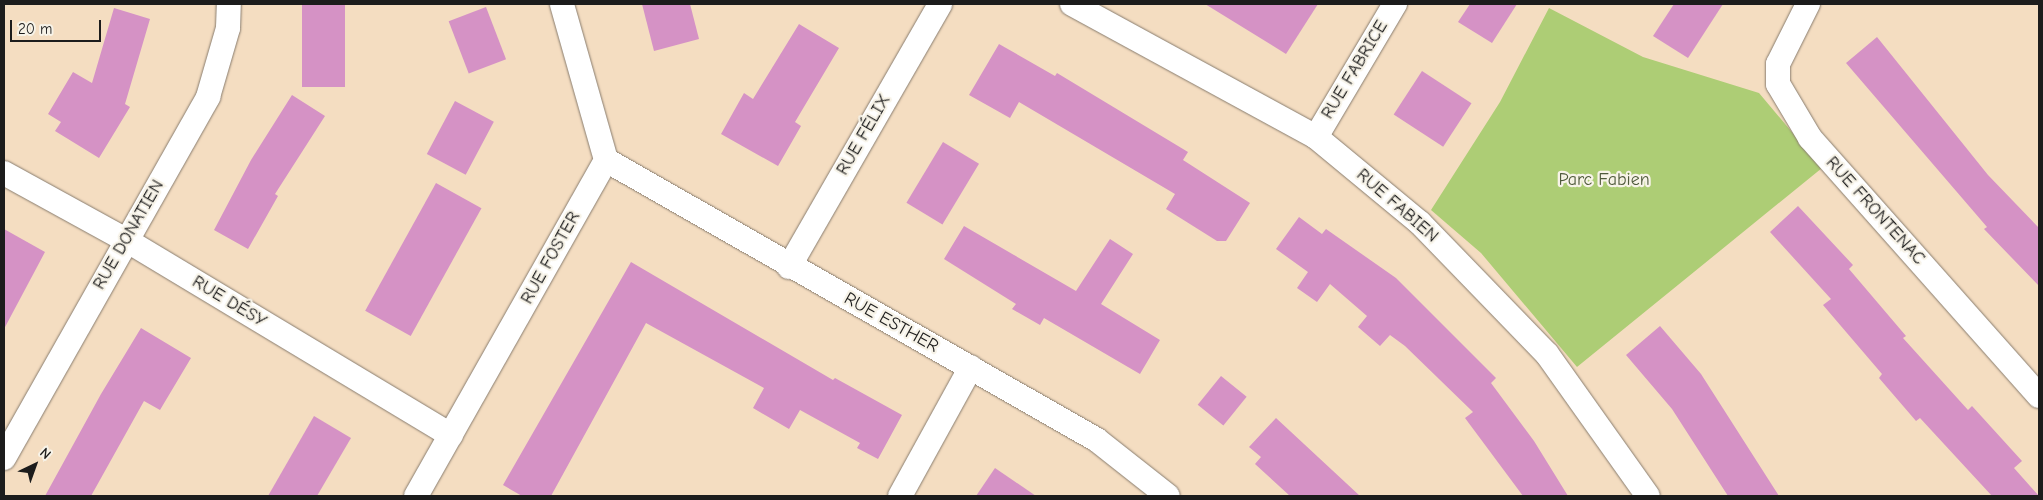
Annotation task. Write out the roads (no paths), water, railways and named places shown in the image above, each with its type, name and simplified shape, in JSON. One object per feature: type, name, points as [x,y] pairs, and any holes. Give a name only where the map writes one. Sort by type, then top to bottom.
[{"type":"street","name":"RUE DONATIEN","points":[[4,458],[208,97],[228,28],[229,4]]},
{"type":"street","points":[[562,4],[606,160]]},
{"type":"street","name":"RUE FÉLIX","points":[[789,267],[940,4]]},
{"type":"street","name":"RUE FABIEN","points":[[1072,4],[1316,137],[1420,223],[1548,354],[1648,496]]},
{"type":"street","name":"RUE FABRICE","points":[[1316,137],[1395,4]]},
{"type":"street","name":"RUE FRONTENAC","points":[[1808,4],[1778,64],[1778,84],[1803,126],[2039,396]]},
{"type":"street","name":"RUE ESTHER","points":[[606,160],[789,267],[971,367],[1097,440],[1168,496]]},
{"type":"street","name":"RUE FOSTER","points":[[416,496],[606,160]]},
{"type":"street","name":"RUE DÉSY","points":[[4,173],[126,240],[451,435]]},
{"type":"street","points":[[900,496],[971,367]]},
{"type":"park label","name":"Parc Fabien","points":[[1604,180]]}]
